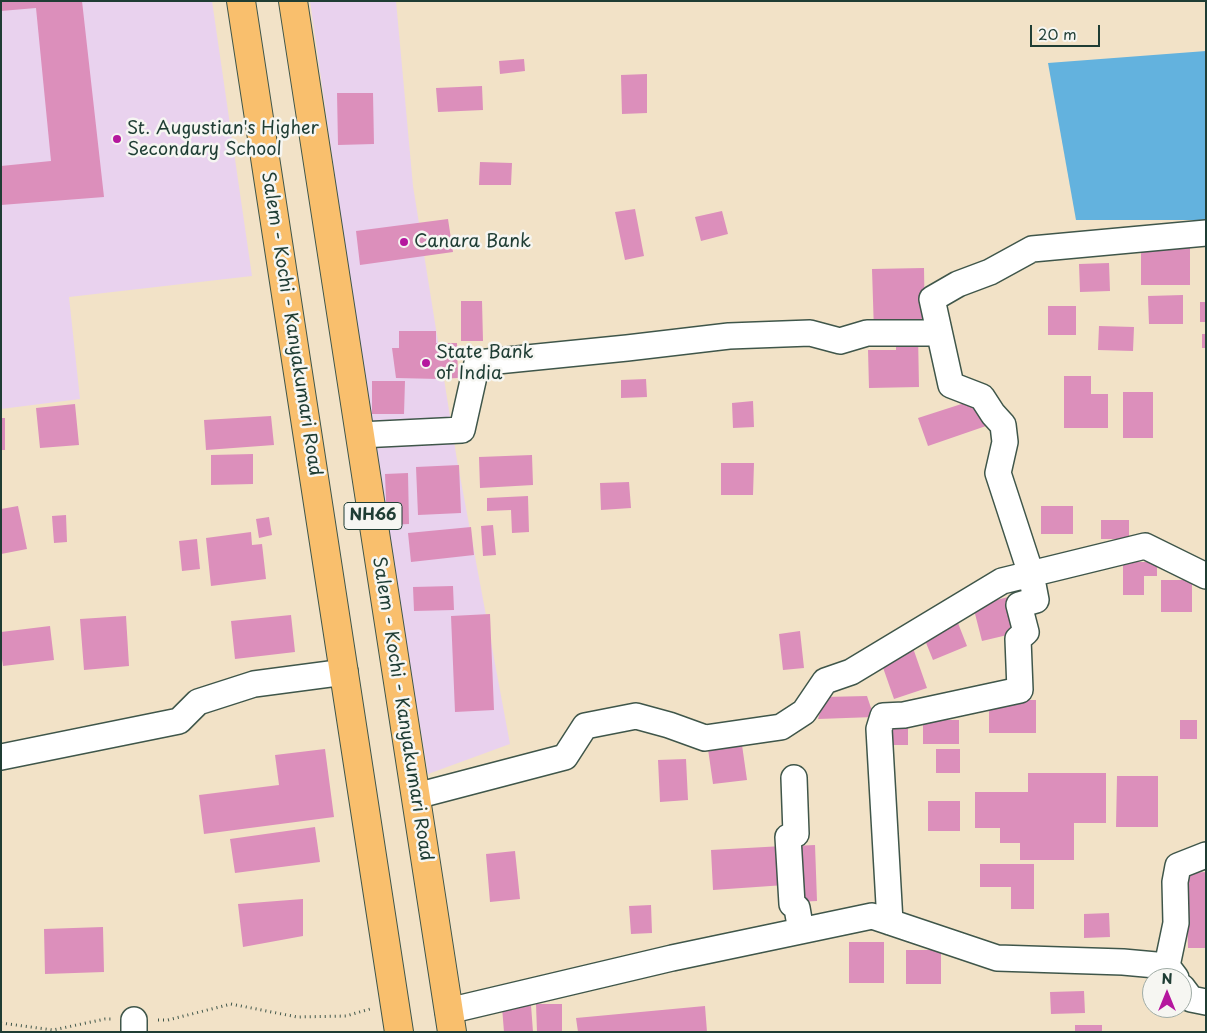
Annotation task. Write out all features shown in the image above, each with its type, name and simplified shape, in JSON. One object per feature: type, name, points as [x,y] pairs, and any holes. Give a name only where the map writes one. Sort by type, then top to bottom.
[{"type":"highway","name":"Salem - Kochi - Kanyakumari Road","points":[[242,1],[400,1032]]},
{"type":"highway","name":"Salem - Kochi - Kanyakumari Road","points":[[293,1],[450,1021]]},
{"type":"street","points":[[890,922],[879,729],[883,716],[904,715],[1020,690],[1018,639],[1026,632],[1019,605],[1036,600],[1031,574],[998,473],[1005,442],[1003,424],[993,414],[982,397],[951,385],[932,299],[958,284],[990,272],[1032,249],[1206,233]]},
{"type":"street","points":[[360,435],[462,430],[477,363],[729,336],[810,333],[840,341],[867,333],[940,333]]},
{"type":"street","points":[[416,796],[565,757],[585,726],[636,716],[705,738],[781,727],[804,712],[824,682],[850,672],[1002,581],[1145,546],[1206,576]]},
{"type":"street","points":[[1,757],[179,721],[198,702],[254,684],[345,672]]},
{"type":"street","points":[[794,778],[796,834],[788,837],[792,904],[796,908],[801,931]]},
{"type":"street","points":[[1171,968],[1176,922],[1175,882],[1178,866],[1206,855]]},
{"type":"street","points":[[450,1021],[663,960],[872,916],[996,958],[1123,962],[1152,968]]},
{"type":"street","points":[[1192,999],[1206,1002]]},
{"type":"path","points":[[1,1023],[53,1030],[105,1019],[134,1026],[168,1020],[231,1004],[296,1017],[346,1016],[395,1003]]},
{"type":"shaded area","name":"St. Augustian's Higher Secondary School","points":[[1,1],[212,1],[252,276],[69,297],[80,399],[1,409]]},
{"type":"shaded area","points":[[310,1],[396,1],[413,186],[457,460],[510,744],[428,774],[373,443]]},
{"type":"water","points":[[1206,51],[1206,220],[1076,220],[1048,63]]},
{"type":"building","points":[[1,1],[82,1],[104,197],[1,205],[1,166],[51,161],[36,8],[1,11]]},
{"type":"building","points":[[524,59],[525,71],[500,74],[499,61]]},
{"type":"building","points":[[647,74],[647,113],[622,114],[621,75]]},
{"type":"building","points":[[482,86],[483,110],[438,112],[436,88]]},
{"type":"building","points":[[337,93],[373,93],[374,144],[338,145]]},
{"type":"building","points":[[480,162],[512,163],[511,185],[479,185]]},
{"type":"building","points":[[635,209],[644,256],[625,260],[615,212]]},
{"type":"building","points":[[722,211],[728,234],[701,241],[695,217]]},
{"type":"building","name":"Canara Bank","points":[[448,219],[453,252],[360,265],[356,231]]},
{"type":"building","points":[[1141,244],[1190,244],[1190,285],[1141,285]]},
{"type":"building","points":[[1109,263],[1110,291],[1080,292],[1079,264]]},
{"type":"building","points":[[924,268],[925,331],[874,332],[872,269]]},
{"type":"building","points":[[1183,295],[1183,324],[1149,324],[1148,296]]},
{"type":"building","points":[[461,301],[482,301],[483,341],[461,341]]},
{"type":"building","points":[[1200,302],[1206,302],[1206,322],[1200,322]]},
{"type":"building","points":[[1048,306],[1076,306],[1076,335],[1048,335]]},
{"type":"building","points":[[1099,326],[1134,327],[1133,351],[1098,350]]},
{"type":"building","name":"State Bank of India","points":[[399,331],[436,331],[436,343],[457,343],[458,378],[396,378],[392,348],[399,348]]},
{"type":"building","points":[[896,334],[918,334],[919,387],[869,388],[868,350],[896,350]]},
{"type":"building","points":[[1202,334],[1206,334],[1206,348],[1202,348]]},
{"type":"building","points":[[1064,376],[1091,376],[1091,394],[1108,394],[1108,428],[1064,428]]},
{"type":"building","points":[[646,379],[647,397],[621,398],[621,380]]},
{"type":"building","points":[[372,381],[405,381],[404,414],[372,414]]},
{"type":"building","points":[[1123,392],[1153,392],[1153,438],[1123,438]]},
{"type":"building","points":[[977,399],[986,426],[928,446],[918,418]]},
{"type":"building","points":[[753,401],[754,427],[733,428],[732,403]]},
{"type":"building","points":[[75,404],[79,445],[40,448],[36,408]]},
{"type":"building","points":[[271,416],[274,445],[206,450],[204,420]]},
{"type":"building","points":[[1,418],[5,418],[5,450],[1,450]]},
{"type":"building","points":[[253,454],[253,484],[211,485],[211,455]]},
{"type":"building","points":[[532,455],[533,485],[480,488],[479,457]]},
{"type":"building","points":[[721,463],[754,463],[753,495],[721,495]]},
{"type":"building","points":[[459,465],[461,513],[418,515],[416,467]]},
{"type":"building","points":[[408,473],[409,524],[387,525],[385,474]]},
{"type":"building","points":[[629,482],[631,508],[601,510],[600,483]]},
{"type":"building","points":[[528,496],[529,532],[512,533],[511,510],[487,511],[487,498]]},
{"type":"building","points":[[18,506],[27,549],[1,554],[1,509]]},
{"type":"building","points":[[1041,506],[1073,506],[1073,534],[1041,534]]},
{"type":"building","points":[[66,515],[67,542],[54,543],[52,516]]},
{"type":"building","points":[[269,517],[272,535],[259,538],[256,519]]},
{"type":"building","points":[[1101,520],[1129,520],[1129,539],[1101,539]]},
{"type":"building","points":[[493,525],[496,555],[483,556],[481,526]]},
{"type":"building","points":[[471,527],[474,555],[411,562],[408,533]]},
{"type":"building","points":[[251,532],[252,545],[262,544],[266,579],[211,586],[206,538]]},
{"type":"building","points":[[197,539],[200,569],[182,571],[179,541]]},
{"type":"building","points":[[1123,562],[1157,562],[1157,576],[1144,576],[1144,595],[1123,595]]},
{"type":"building","points":[[1161,580],[1192,580],[1192,612],[1161,612]]},
{"type":"building","points":[[453,586],[454,610],[414,611],[413,587]]},
{"type":"building","points":[[1012,596],[1020,632],[982,641],[973,606]]},
{"type":"building","points":[[490,614],[494,710],[455,712],[451,616]]},
{"type":"building","points":[[291,615],[295,652],[235,659],[231,621]]},
{"type":"building","points":[[126,616],[129,666],[84,670],[80,619]]},
{"type":"building","points":[[956,618],[967,646],[933,660],[922,633]]},
{"type":"building","points":[[50,626],[54,660],[3,666],[1,632]]},
{"type":"building","points":[[800,631],[804,668],[783,670],[779,634]]},
{"type":"building","points":[[913,648],[927,688],[894,699],[880,659]]},
{"type":"building","points":[[867,696],[874,717],[818,719],[824,697]]},
{"type":"building","points":[[989,700],[1036,700],[1036,733],[989,733]]},
{"type":"building","points":[[885,719],[908,719],[908,745],[885,745]]},
{"type":"building","points":[[923,720],[959,720],[959,744],[923,744]]},
{"type":"building","points":[[1180,720],[1197,720],[1197,739],[1180,739]]},
{"type":"building","points":[[742,745],[747,780],[713,784],[708,749]]},
{"type":"building","points":[[325,749],[334,817],[204,834],[199,795],[279,785],[275,755]]},
{"type":"building","points":[[936,749],[960,749],[960,773],[936,773]]},
{"type":"building","points":[[686,759],[688,800],[660,802],[658,760]]},
{"type":"building","points":[[1028,773],[1106,773],[1106,823],[1074,823],[1074,860],[1020,860],[1020,843],[1000,843],[1000,828],[975,828],[975,792],[1028,792]]},
{"type":"building","points":[[1117,776],[1158,776],[1158,827],[1116,827]]},
{"type":"building","points":[[928,801],[960,801],[960,831],[928,831]]},
{"type":"building","points":[[315,827],[320,862],[235,873],[230,839]]},
{"type":"building","points":[[815,845],[817,901],[795,902],[792,846]]},
{"type":"building","points":[[783,846],[785,885],[713,890],[711,850]]},
{"type":"building","points":[[515,851],[520,899],[490,902],[486,854]]},
{"type":"building","points":[[980,864],[1034,864],[1034,909],[1011,909],[1011,887],[980,887]]},
{"type":"building","points":[[1206,872],[1206,948],[1188,948],[1186,873]]},
{"type":"building","points":[[303,899],[303,936],[243,947],[238,904]]},
{"type":"building","points":[[651,905],[652,933],[631,934],[629,906]]},
{"type":"building","points":[[1109,913],[1110,937],[1084,938],[1084,914]]},
{"type":"building","points":[[103,927],[104,972],[45,974],[44,929]]},
{"type":"building","points":[[849,942],[884,942],[884,983],[849,983]]},
{"type":"building","points":[[906,950],[941,950],[941,984],[906,984]]},
{"type":"building","points":[[1084,991],[1085,1013],[1051,1014],[1050,992]]},
{"type":"building","points":[[536,1004],[562,1004],[562,1032],[537,1032]]},
{"type":"building","points":[[531,1005],[533,1032],[504,1032],[502,1007]]},
{"type":"building","points":[[705,1006],[707,1032],[578,1032],[576,1018]]},
{"type":"building","points":[[1075,1025],[1102,1025],[1102,1032],[1075,1032]]},
{"type":"place","name":"St. Augustian's Higher Secondary School","points":[[117,139]]},
{"type":"place","name":"Canara Bank","points":[[404,242]]},
{"type":"place","name":"State Bank of India","points":[[426,363]]}]
